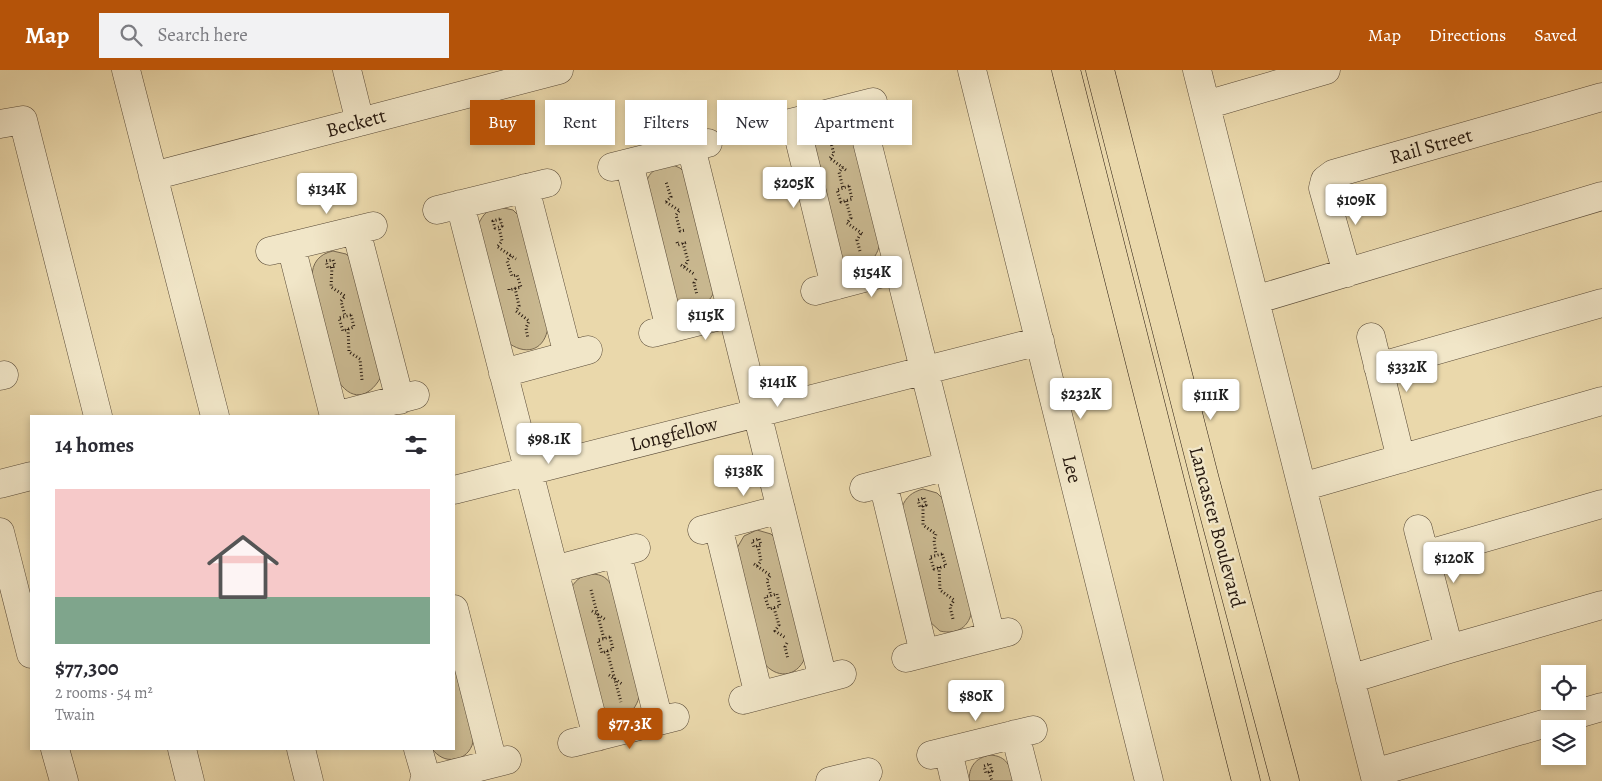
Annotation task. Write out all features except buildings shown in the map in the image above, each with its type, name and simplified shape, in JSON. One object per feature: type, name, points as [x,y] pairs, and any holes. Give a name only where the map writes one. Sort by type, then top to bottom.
[{"type":"main road","name":"Lancaster Boulevard","points":[[1066,70],[1246,781]]},
{"type":"main road","name":"Lancaster Boulevard","points":[[1100,70],[1204,480],[1285,781]]},
{"type":"street","points":[[126,70],[215,415]]},
{"type":"street","points":[[347,70],[360,122]]},
{"type":"street","name":"Beckett","points":[[153,176],[360,122],[531,73],[559,70]]},
{"type":"street","name":"Lee","points":[[972,70],[1149,781]]},
{"type":"street","points":[[1198,70],[1375,777],[1602,707]]},
{"type":"street","points":[[1206,105],[1326,70]]},
{"type":"street","name":"Rail Street","points":[[1347,273],[1324,188],[1326,180],[1333,174],[1602,97]]},
{"type":"street","points":[[896,259],[825,288],[816,207],[790,131],[866,104],[878,186],[896,259],[948,466],[999,634],[915,656],[873,485],[948,466]]},
{"type":"street","points":[[0,124],[23,120],[98,415]]},
{"type":"street","points":[[732,312],[661,331],[650,247],[636,190],[620,165],[699,145],[710,226],[732,312],[781,509],[801,590],[833,676],[751,698],[714,536],[781,509]]},
{"type":"street","points":[[503,372],[578,353],[549,278],[536,186],[448,207],[467,231],[528,471],[577,659],[584,740],[663,712],[638,639],[626,550],[557,581]]},
{"type":"street","points":[[1256,300],[1602,196]]},
{"type":"street","points":[[335,415],[280,249],[364,228],[408,397],[339,415]]},
{"type":"street","points":[[1378,368],[1602,303]]},
{"type":"street","points":[[1371,337],[1401,459]]},
{"type":"street","name":"Longfellow","points":[[455,490],[1040,341]]},
{"type":"street","points":[[1302,488],[1602,401]]},
{"type":"street","points":[[0,484],[30,476]]},
{"type":"street","points":[[1425,556],[1602,504]]},
{"type":"street","points":[[1418,529],[1449,649]]},
{"type":"street","points":[[0,532],[30,650]]},
{"type":"street","points":[[418,750],[425,781],[500,761],[458,599]]},
{"type":"street","points":[[1350,679],[1602,605]]},
{"type":"street","points":[[955,781],[939,753],[1024,732],[1027,781]]},
{"type":"street","points":[[55,750],[64,781]]},
{"type":"street","points":[[182,750],[190,781]]},
{"type":"street","points":[[301,750],[309,781]]},
{"type":"path","points":[[790,131],[843,168],[878,186]]},
{"type":"path","points":[[829,159],[834,154],[832,145]]},
{"type":"path","points":[[843,168],[839,172],[843,188]]},
{"type":"path","points":[[666,182],[670,196],[666,202]]},
{"type":"path","points":[[849,186],[852,199],[841,202],[837,190],[843,188],[849,186]]},
{"type":"path","points":[[636,190],[666,202],[710,226]]},
{"type":"path","points":[[846,200],[851,218],[847,223]]},
{"type":"path","points":[[816,207],[847,223],[896,259]]},
{"type":"path","points":[[680,210],[676,216],[680,231]]},
{"type":"path","points":[[498,227],[502,241],[498,247]]},
{"type":"path","points":[[674,233],[686,230],[689,242],[678,245],[676,239]]},
{"type":"path","points":[[467,231],[498,247],[549,278]]},
{"type":"path","points":[[860,251],[857,240],[861,233]]},
{"type":"path","points":[[683,244],[688,261],[684,267]]},
{"type":"path","points":[[650,247],[698,276],[694,283],[697,295]]},
{"type":"path","points":[[511,255],[507,261],[512,276]]},
{"type":"path","points":[[332,267],[331,287],[344,296],[341,301],[345,316]]},
{"type":"path","points":[[506,278],[517,274],[521,287],[509,290],[508,284]]},
{"type":"path","points":[[515,288],[520,306],[516,312],[529,321],[526,328],[529,339]]},
{"type":"path","points":[[351,315],[354,327],[343,330],[339,318],[345,316],[351,315]]},
{"type":"path","points":[[348,329],[349,352],[360,359],[362,380]]},
{"type":"path","points":[[923,506],[922,525],[936,534],[934,540],[936,555]]},
{"type":"path","points":[[714,536],[779,581],[801,590]]},
{"type":"path","points":[[757,566],[762,561],[758,546]]},
{"type":"path","points":[[942,554],[946,566],[934,569],[930,557],[936,555],[942,554]]},
{"type":"path","points":[[940,567],[940,590],[954,600],[950,607],[953,619]]},
{"type":"path","points":[[770,575],[766,580],[771,596]]},
{"type":"path","points":[[557,581],[597,614],[624,633],[638,639]]},
{"type":"path","points":[[591,590],[604,639]]},
{"type":"path","points":[[777,594],[780,606],[768,610],[765,597],[771,596],[777,594]]},
{"type":"path","points":[[774,608],[779,625],[775,631],[789,640],[785,647],[788,659]]},
{"type":"path","points":[[610,637],[613,649],[602,653],[598,640],[604,639],[610,637]]},
{"type":"path","points":[[607,651],[621,702]]},
{"type":"path","points":[[577,659],[614,679],[663,712]]},
{"type":"path","points":[[989,772],[992,781]]},
{"type":"shaded area","points":[[811,145],[855,145],[880,243],[875,256],[866,264],[854,266],[841,261]]},
{"type":"shaded area","points":[[673,165],[685,173],[714,292],[707,302],[699,307],[688,307],[677,302],[646,183],[653,171]]},
{"type":"shaded area","points":[[499,207],[513,210],[518,215],[548,327],[543,341],[535,348],[529,350],[523,350],[510,344],[478,225],[486,213]]},
{"type":"shaded area","points":[[333,251],[346,254],[352,259],[382,375],[368,392],[357,395],[345,389],[339,382],[312,277],[313,267],[317,260],[324,254]]},
{"type":"shaded area","points":[[923,489],[937,493],[942,498],[972,609],[969,621],[957,631],[940,631],[929,621],[902,507],[910,495]]},
{"type":"shaded area","points":[[757,530],[771,534],[776,539],[805,658],[801,665],[791,673],[785,674],[774,671],[763,662],[737,548],[744,536]]},
{"type":"shaded area","points":[[591,574],[604,577],[613,588],[640,693],[635,707],[626,715],[608,715],[601,711],[570,591],[573,584],[584,576]]},
{"type":"shaded area","points":[[455,659],[472,725],[473,742],[467,754],[458,758],[448,759],[433,750],[455,750]]},
{"type":"shaded area","points":[[990,755],[1000,757],[1007,763],[1015,781],[969,781],[970,771],[974,764],[980,758]]}]
